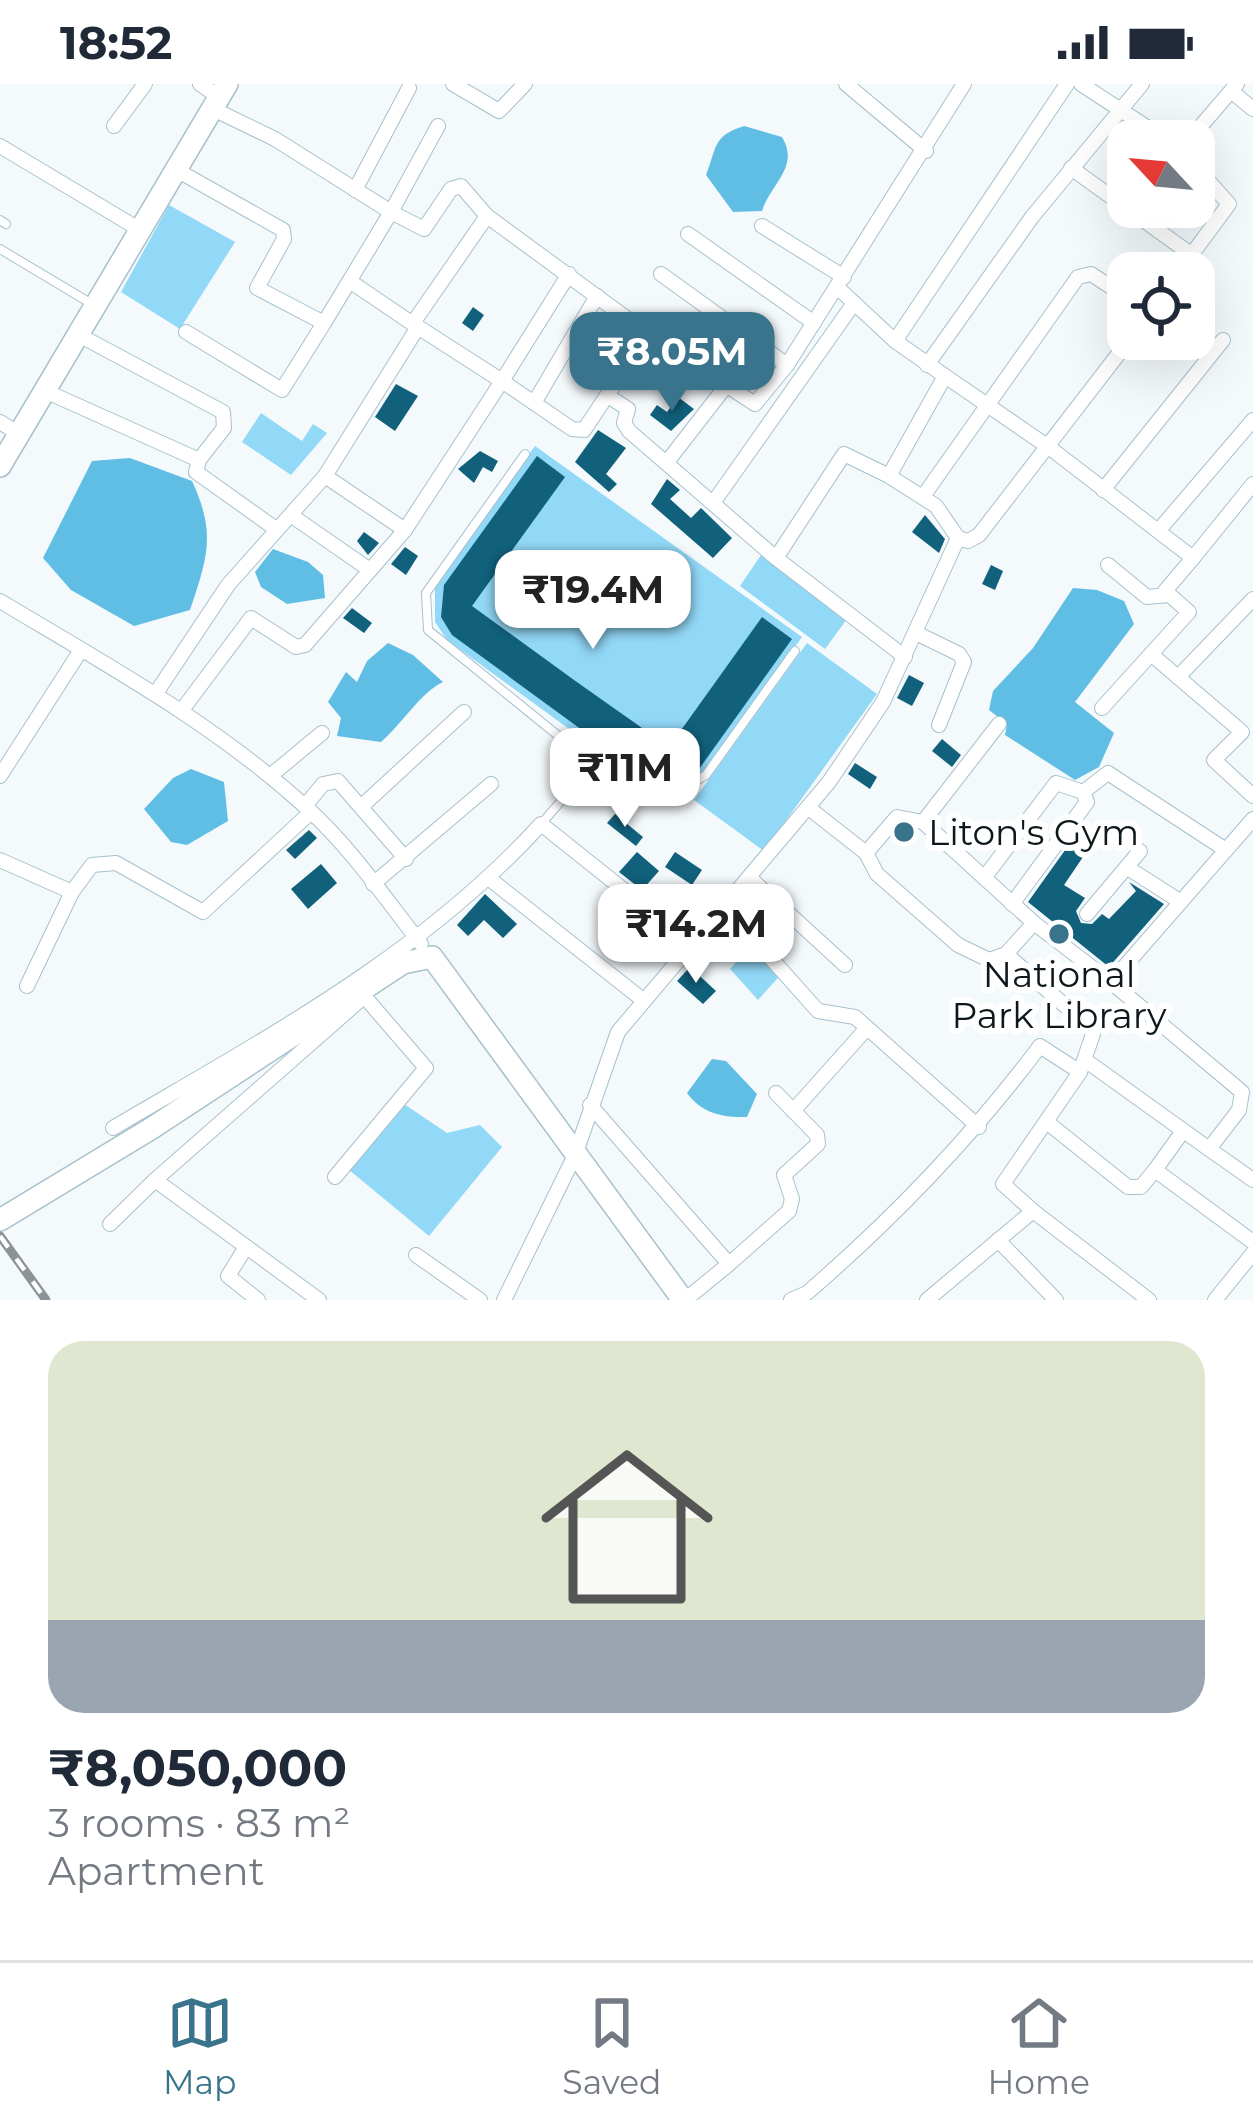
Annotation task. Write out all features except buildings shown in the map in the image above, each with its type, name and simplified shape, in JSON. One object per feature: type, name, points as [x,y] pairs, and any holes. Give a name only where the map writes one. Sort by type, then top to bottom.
[{"type":"main road","points":[[0,466],[10,428],[45,391],[214,93]]},
{"type":"main road","points":[[0,1220],[92,1159],[152,1128],[425,949],[684,1300]]},
{"type":"street","points":[[114,126],[145,84]]},
{"type":"street","points":[[453,84],[499,111],[525,84]]},
{"type":"street","points":[[846,84],[926,152]]},
{"type":"street","points":[[214,93],[275,139],[424,229],[451,189],[461,186],[487,216],[647,334],[755,404],[787,364],[926,152],[964,84]]},
{"type":"street","points":[[895,341],[1067,84]]},
{"type":"street","points":[[1082,84],[1137,120]]},
{"type":"street","points":[[927,364],[1071,168],[1142,84]]},
{"type":"street","points":[[1206,120],[1234,87],[1253,109]]},
{"type":"street","points":[[356,190],[410,88]]},
{"type":"street","points":[[186,332],[282,390],[350,282],[438,126]]},
{"type":"street","points":[[0,146],[137,228]]},
{"type":"street","points":[[173,168],[283,230],[284,239],[256,289],[324,323]]},
{"type":"street","points":[[1071,168],[1188,252]]},
{"type":"street","points":[[1215,188],[1229,204],[1215,223]]},
{"type":"street","points":[[156,693],[228,585],[325,476],[487,216]]},
{"type":"street","points":[[762,226],[841,282],[854,303],[895,341],[1050,448],[1193,558]]},
{"type":"street","points":[[688,234],[814,323]]},
{"type":"street","points":[[182,710],[251,617],[296,646],[305,645],[405,530],[568,274]]},
{"type":"street","points":[[661,274],[787,364]]},
{"type":"street","points":[[924,495],[1078,277],[1091,274],[1107,284]]},
{"type":"street","points":[[350,282],[577,432],[589,424],[647,334]]},
{"type":"street","points":[[534,403],[597,296]]},
{"type":"street","points":[[713,503],[854,303]]},
{"type":"street","points":[[77,334],[223,412],[224,428],[199,460],[198,476],[276,529]]},
{"type":"street","points":[[1103,490],[1223,340]]},
{"type":"street","points":[[776,558],[844,454],[924,495],[958,538],[968,542],[979,535],[1050,448],[1115,360]]},
{"type":"street","points":[[889,476],[945,376]]},
{"type":"street","points":[[668,462],[725,386]]},
{"type":"street","points":[[45,391],[199,460]]},
{"type":"street","points":[[608,396],[628,409],[626,428],[776,558],[905,657]]},
{"type":"street","points":[[1159,530],[1253,420]]},
{"type":"street","points":[[325,476],[405,530]]},
{"type":"street","points":[[1102,708],[1189,612],[1165,591],[1253,484]]},
{"type":"street","points":[[292,516],[370,570]]},
{"type":"street","points":[[504,1300],[575,1155],[618,1032],[810,809],[883,702],[958,538]]},
{"type":"street","points":[[1108,565],[1147,597],[1169,595]]},
{"type":"street","points":[[1178,676],[1253,599]]},
{"type":"street","points":[[0,601],[156,693],[270,776],[308,809],[425,949]]},
{"type":"street","points":[[916,633],[959,654],[964,662],[938,725]]},
{"type":"street","points":[[0,776],[81,650]]},
{"type":"street","points":[[1151,654],[1242,732]]},
{"type":"street","points":[[364,806],[464,712]]},
{"type":"street","points":[[1253,718],[1214,760],[1253,796]]},
{"type":"street","points":[[923,822],[999,724]]},
{"type":"street","points":[[270,776],[322,733]]},
{"type":"street","points":[[1083,792],[1103,775],[1115,775],[1226,850]]},
{"type":"street","points":[[27,986],[85,870],[106,861],[125,866],[196,911],[210,910],[334,780],[364,806],[406,859]]},
{"type":"street","points":[[984,878],[1056,783],[1083,792],[1087,802],[1077,822],[1012,904]]},
{"type":"street","points":[[373,884],[491,784]]},
{"type":"street","points":[[810,809],[866,853],[877,874],[958,945],[989,961],[1006,954],[1034,923]]},
{"type":"street","points":[[866,853],[897,817],[923,822],[1034,923],[1242,1092],[1239,1110],[1209,1149]]},
{"type":"street","points":[[1111,982],[1253,819]]},
{"type":"street","points":[[113,1128],[425,949],[541,824],[649,910]]},
{"type":"street","points":[[1087,914],[1140,851]]},
{"type":"street","points":[[0,860],[73,892]]},
{"type":"street","points":[[1128,868],[1181,902]]},
{"type":"street","points":[[491,880],[643,1000]]},
{"type":"street","points":[[752,880],[845,965]]},
{"type":"street","points":[[726,908],[818,1011],[851,1014],[980,1126]]},
{"type":"street","points":[[1006,954],[1089,1023],[1093,1042],[1048,1123],[1003,1184],[1149,1300]]},
{"type":"street","points":[[110,1224],[394,968]]},
{"type":"street","points":[[335,1177],[426,1068],[364,996]]},
{"type":"street","points":[[794,1111],[867,1028]]},
{"type":"street","points":[[791,1300],[807,1293],[889,1222],[980,1126],[1040,1046],[1083,1066],[1253,1180]]},
{"type":"street","points":[[684,1300],[789,1211],[792,1199],[784,1175],[818,1144],[817,1135],[776,1093]]},
{"type":"street","points":[[590,1105],[730,1264]]},
{"type":"street","points":[[1048,1123],[1132,1190],[1155,1170],[1184,1131]]},
{"type":"street","points":[[1155,1170],[1253,1242]]},
{"type":"street","points":[[155,1180],[319,1300]]},
{"type":"street","points":[[927,1300],[1033,1211]]},
{"type":"street","points":[[998,1240],[1056,1300]]},
{"type":"street","points":[[246,1246],[228,1276],[258,1300]]},
{"type":"street","points":[[1218,1299],[1253,1252]]},
{"type":"street","points":[[416,1255],[480,1300]]},
{"type":"lane","points":[[0,249],[93,304]]},
{"type":"lane","points":[[525,454],[426,593],[423,615],[428,630],[593,764],[646,790],[685,789],[706,775],[796,651]]},
{"type":"lane","points":[[541,824],[593,764]]},
{"type":"shaded area","points":[[744,126],[782,137],[787,148],[786,166],[762,211],[733,212],[706,175],[721,139]]},
{"type":"shaded area","points":[[169,205],[235,242],[180,329],[121,292]]},
{"type":"shaded area","points":[[261,413],[302,441],[313,424],[327,433],[291,475],[242,442]]},
{"type":"shaded area","points":[[535,446],[802,637],[705,773],[689,782],[668,787],[642,782],[447,640],[435,622],[435,585]]},
{"type":"shaded area","points":[[130,458],[192,481],[207,530],[205,559],[190,610],[134,626],[71,590],[43,558],[92,461]]},
{"type":"shaded area","points":[[273,549],[308,562],[323,575],[325,598],[287,604],[261,587],[255,572]]},
{"type":"shaded area","points":[[763,552],[847,619],[825,649],[740,586]]},
{"type":"shaded area","points":[[1073,588],[1097,590],[1124,601],[1134,624],[1075,702],[1114,733],[1099,767],[1075,780],[1005,735],[1007,724],[989,710],[993,691],[1033,648]]},
{"type":"shaded area","points":[[388,643],[413,655],[443,682],[381,742],[337,736],[341,718],[328,702],[346,672],[357,682],[367,661]]},
{"type":"shaded area","points":[[807,643],[877,694],[764,851],[694,800]]},
{"type":"shaded area","points":[[191,769],[224,782],[228,821],[187,845],[171,842],[144,809],[173,778]]},
{"type":"shaded area","points":[[756,938],[786,969],[758,1000],[730,969]]},
{"type":"shaded area","points":[[712,1059],[726,1061],[757,1094],[747,1117],[713,1113],[687,1093]]},
{"type":"shaded area","points":[[404,1104],[447,1133],[480,1125],[502,1147],[429,1236],[348,1169]]},
{"type":"railway","points":[[0,1236],[46,1300]]},
{"type":"place","name":"Liton's Gym","points":[[904,832]]},
{"type":"place","name":"National Park Library","points":[[1059,934]]}]
